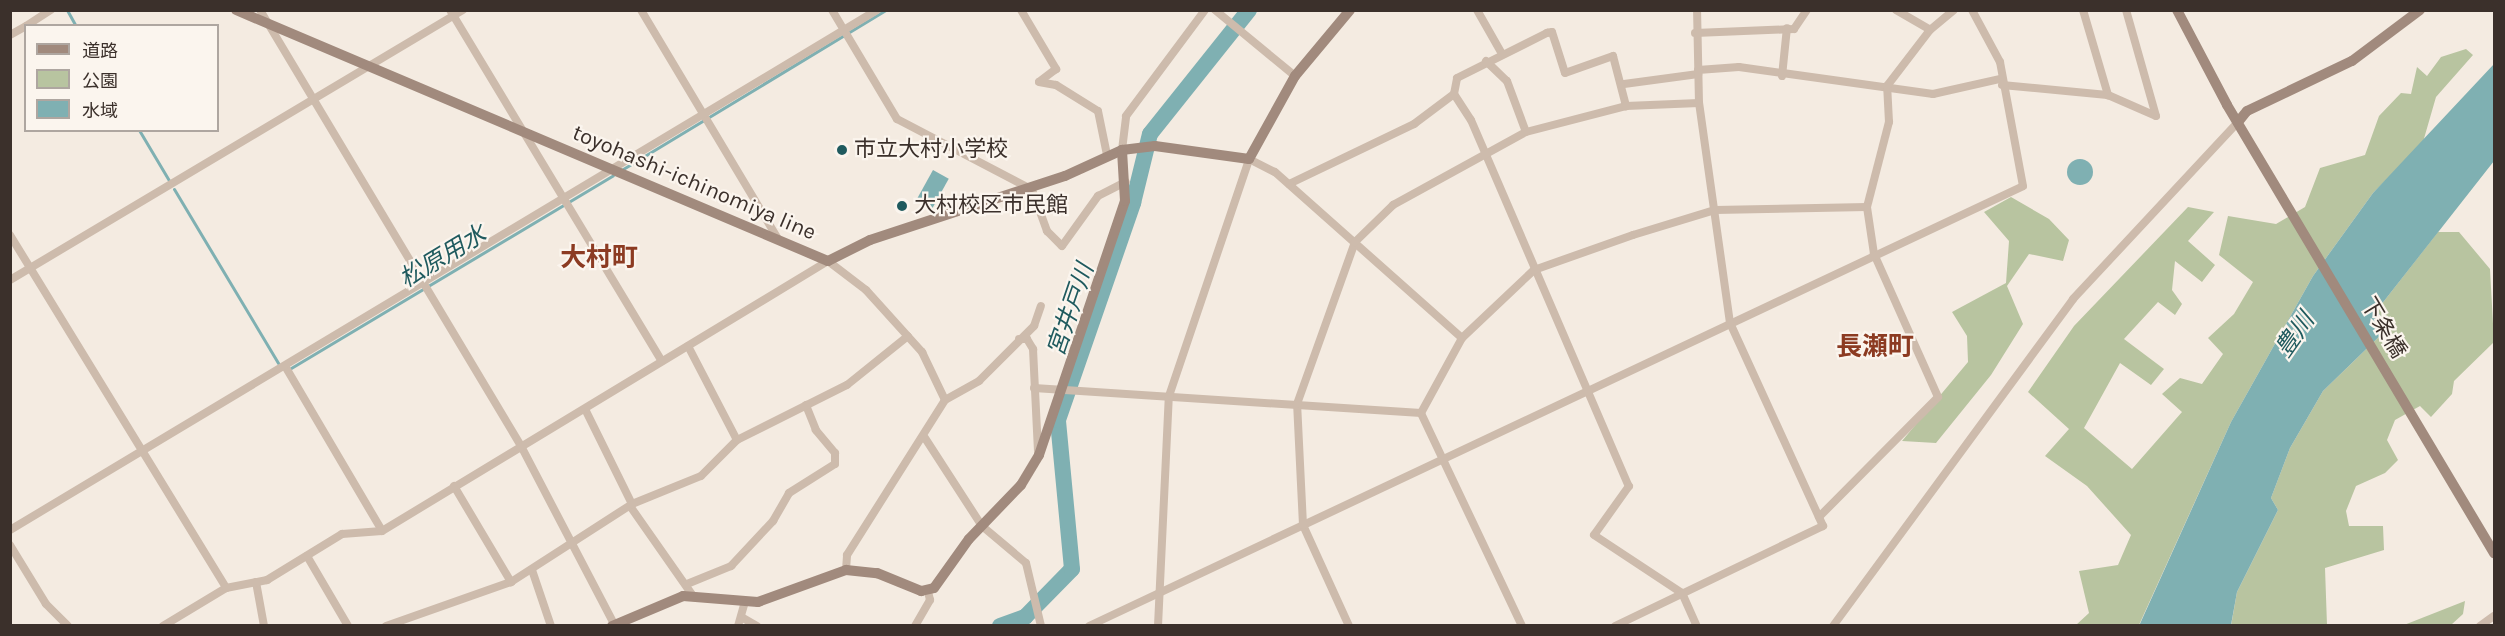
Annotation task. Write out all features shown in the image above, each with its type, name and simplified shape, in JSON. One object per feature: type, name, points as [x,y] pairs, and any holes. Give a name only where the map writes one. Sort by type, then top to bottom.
[{"type":"main road","name":"toyohashi-ichinomiya line","points":[[236,10],[828,261],[870,240],[1030,187],[1122,150],[1155,146],[1250,159]]},
{"type":"main road","points":[[1250,159],[1295,76],[1350,10]]},
{"type":"main road","points":[[2177,10],[2238,122],[2247,111],[2352,61],[2420,10]]},
{"type":"main road","name":"下条橋","points":[[2238,122],[2494,553]]},
{"type":"main road","points":[[613,625],[637,611],[693,596],[745,602],[776,597],[846,570],[877,573],[928,591],[982,526],[1021,485],[1039,455],[1121,215],[1126,183],[1122,150]]},
{"type":"street","points":[[29,24],[51,10]]},
{"type":"street","points":[[260,10],[428,284],[521,446],[613,625]]},
{"type":"street","points":[[10,280],[367,67],[452,13],[462,10]]},
{"type":"street","points":[[641,10],[779,241]]},
{"type":"street","points":[[832,10],[897,119],[1030,187],[1047,231],[1062,246],[1098,196],[1126,183]]},
{"type":"street","points":[[10,530],[285,366],[428,284],[568,200],[612,169],[846,33],[877,10]]},
{"type":"street","points":[[1021,10],[1056,69],[1039,82],[1056,85],[1098,111],[1107,155]]},
{"type":"street","points":[[1122,150],[1126,116],[1205,10]]},
{"type":"street","points":[[1215,10],[1295,76]]},
{"type":"street","points":[[1477,10],[1501,52]]},
{"type":"street","points":[[1615,626],[1823,526],[1730,323],[1699,104],[1695,33],[1697,10]]},
{"type":"street","points":[[1695,33],[1794,29],[1807,10]]},
{"type":"street","points":[[1896,10],[1930,30]]},
{"type":"street","points":[[1819,517],[1938,397],[1874,254],[1867,207],[1889,122],[1887,90],[1930,30],[1954,10]]},
{"type":"street","points":[[1089,626],[1874,254],[2023,186],[2001,82],[2000,62],[1972,10]]},
{"type":"street","points":[[2083,10],[2108,95]]},
{"type":"street","points":[[1624,84],[1739,67],[1782,76],[1933,94],[2001,82],[2108,95],[2156,116],[2126,10]]},
{"type":"street","points":[[452,13],[524,133],[568,200],[662,361]]},
{"type":"street","points":[[10,35],[24,27]]},
{"type":"street","points":[[1782,76],[1786,28]]},
{"type":"street","points":[[1626,106],[1624,84],[1613,56],[1565,73],[1552,32],[1501,52],[1457,78],[1454,94],[1484,151],[1584,392],[1629,486],[1594,535],[1682,594],[1697,626]]},
{"type":"street","points":[[1486,61],[1508,81],[1526,132]]},
{"type":"street","points":[[1289,184],[1414,124],[1454,94]]},
{"type":"street","points":[[1349,626],[1303,525],[1297,404],[1355,242],[1393,205],[1484,151],[1526,132],[1626,106],[1699,104]]},
{"type":"street","points":[[1833,626],[2073,299],[2238,122]]},
{"type":"street","points":[[1158,626],[1169,396],[1250,159],[1289,184],[1462,338]]},
{"type":"street","points":[[1421,413],[1462,338],[1534,270],[1715,210],[1867,207]]},
{"type":"street","points":[[10,235],[141,453],[226,588]]},
{"type":"street","points":[[163,626],[226,588],[256,582],[307,556],[342,534],[382,531],[828,261],[845,270],[908,336],[930,365],[945,400]]},
{"type":"street","points":[[846,570],[847,555],[925,438],[945,400],[979,381],[1034,326],[1041,306]]},
{"type":"street","points":[[386,626],[511,582],[572,546],[631,505],[701,476],[737,440],[847,385],[908,336]]},
{"type":"street","points":[[1019,339],[1031,344],[1039,455]]},
{"type":"street","points":[[688,346],[737,440]]},
{"type":"street","points":[[285,366],[382,531]]},
{"type":"street","points":[[1034,388],[1421,413]]},
{"type":"street","points":[[687,584],[731,566],[773,521],[789,492],[836,464],[835,453],[816,430],[806,405]]},
{"type":"street","points":[[585,409],[631,505],[693,596]]},
{"type":"street","points":[[1421,413],[1522,626]]},
{"type":"street","points":[[925,438],[982,526],[1026,563],[1041,626]]},
{"type":"street","points":[[454,486],[511,582]]},
{"type":"street","points":[[10,545],[46,604],[68,626]]},
{"type":"street","points":[[307,556],[348,626]]},
{"type":"street","points":[[532,570],[551,626]]},
{"type":"street","points":[[256,582],[264,626]]},
{"type":"street","points":[[915,626],[930,600],[928,591]]},
{"type":"street","points":[[745,602],[740,622],[757,626]]},
{"type":"street","points":[[1033,626],[1038,613]]},
{"type":"street","points":[[2480,626],[2494,616]]},
{"type":"green space","points":[[2466,49],[2473,55],[2436,97],[2423,142],[2373,193],[2313,276],[2231,422],[2139,625],[2076,625],[2089,613],[2079,571],[2118,565],[2131,535],[2087,486],[2045,456],[2069,429],[2028,392],[2074,326],[2188,207],[2214,212],[2188,241],[2215,265],[2202,282],[2175,261],[2172,290],[2182,304],[2175,315],[2158,302],[2124,339],[2164,369],[2151,385],[2120,363],[2084,428],[2132,469],[2182,412],[2162,394],[2180,378],[2202,384],[2223,354],[2208,338],[2234,314],[2253,282],[2219,255],[2228,216],[2276,224],[2305,207],[2320,168],[2365,155],[2379,116],[2401,93],[2411,94],[2417,67],[2427,76],[2441,57]]},
{"type":"green space","points":[[2011,197],[2049,219],[2069,240],[2063,261],[2029,254],[2007,286],[2023,324],[1991,375],[1936,443],[1902,441],[1968,362],[1967,336],[1952,312],[2006,283],[2009,241],[1984,212]]},
{"type":"green space","points":[[2438,232],[2459,232],[2490,269],[2494,342],[2454,381],[2452,394],[2431,417],[2420,406],[2395,420],[2387,440],[2398,460],[2385,473],[2356,486],[2346,511],[2349,526],[2383,526],[2384,550],[2325,568],[2327,625],[2231,626],[2237,592],[2278,510],[2271,498],[2290,448],[2323,391],[2388,328],[2377,310]]},
{"type":"green space","points":[[2465,601],[2463,614],[2451,625],[2404,625]]},
{"type":"water","name":"豊川","points":[[2494,64],[2494,161],[2377,310],[2388,328],[2323,391],[2290,448],[2271,498],[2278,510],[2237,592],[2231,625],[2139,626],[2231,422],[2313,276],[2373,193]]},
{"type":"water","points":[[2080,159],[2089,163],[2093,172],[2089,181],[2080,185],[2071,181],[2067,172],[2071,163]]},
{"type":"water","points":[[933,170],[949,179],[932,208],[917,200]]},
{"type":"waterway","points":[[67,10],[75,24]]},
{"type":"waterway","name":"松原用水","points":[[623,169],[886,10]]},
{"type":"waterway","name":"宮井戸川","points":[[1000,626],[1025,617],[1072,569],[1058,420],[1133,203],[1150,134],[1249,10]]},
{"type":"waterway","points":[[140,132],[170,182]]},
{"type":"waterway","name":"松原用水","points":[[291,368],[613,175]]},
{"type":"waterway","points":[[174,189],[278,363]]},
{"type":"place","name":"市立大村小学校","points":[[842,150]]},
{"type":"place","name":"大村校区市民館","points":[[902,206]]},
{"type":"district","name":"大村町","points":[[599,258]]},
{"type":"district","name":"長瀬町","points":[[1875,347]]}]
